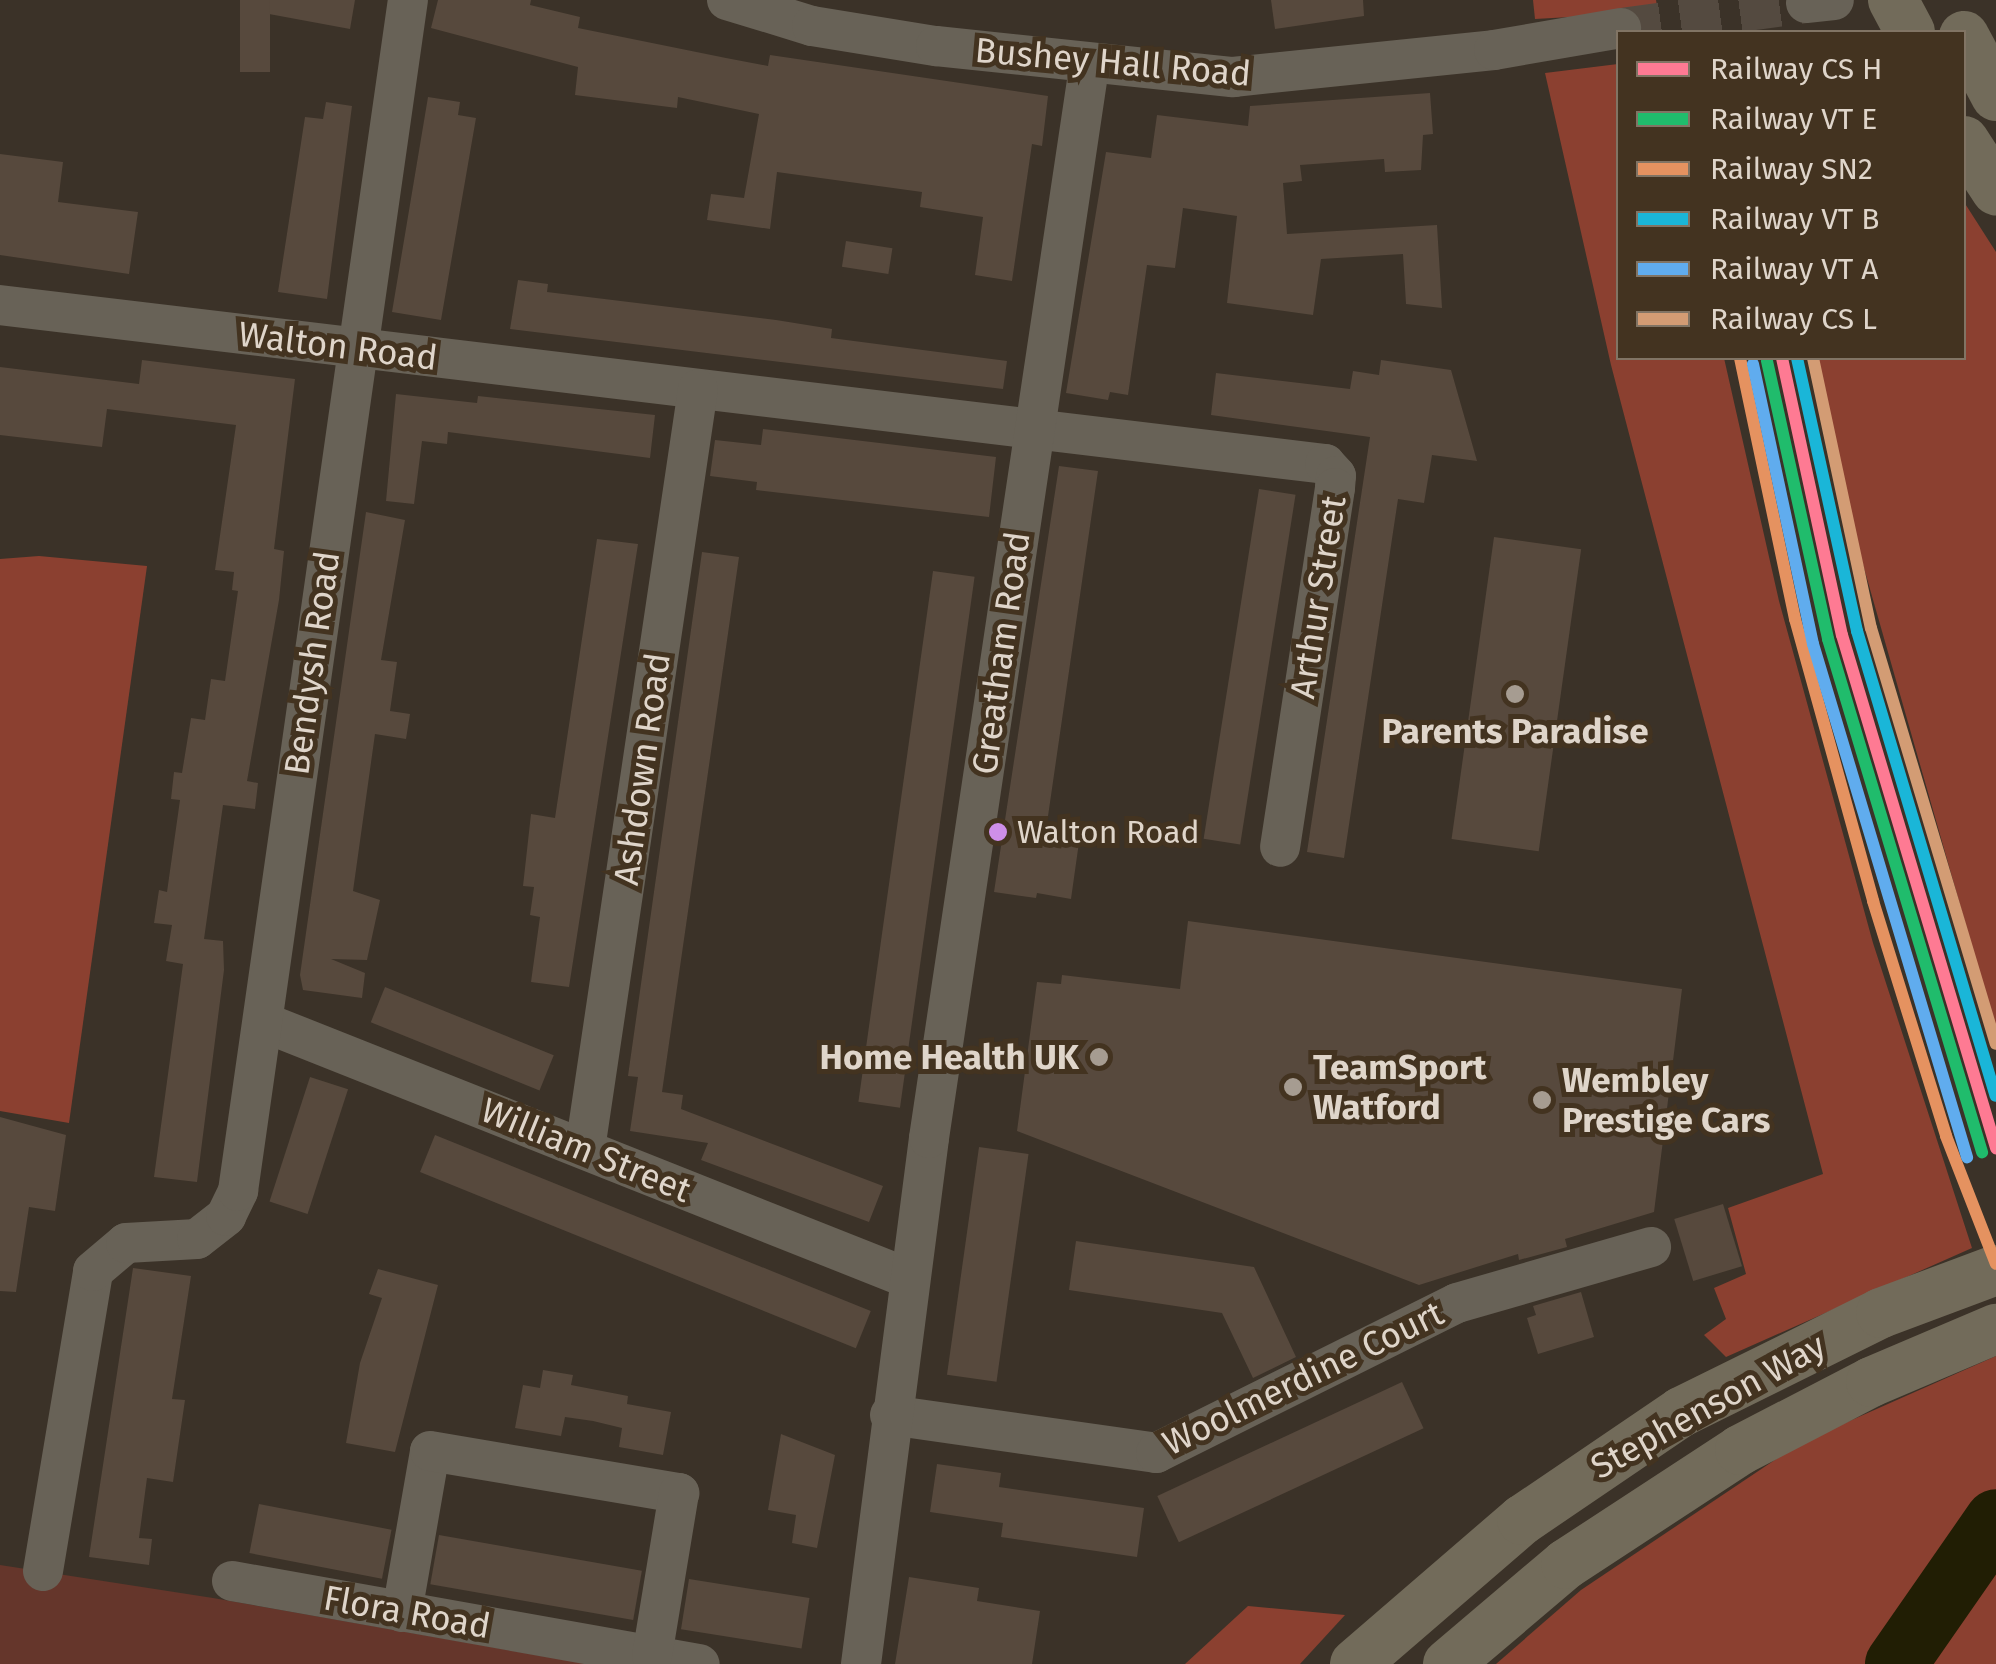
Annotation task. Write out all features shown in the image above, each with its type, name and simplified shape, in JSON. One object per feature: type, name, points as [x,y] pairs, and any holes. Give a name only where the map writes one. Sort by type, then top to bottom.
[{"type":"main road","points":[[1893,0],[1909,30]]},
{"type":"main road","points":[[1947,0],[1960,30]]},
{"type":"main road","points":[[1966,41],[1996,96]]},
{"type":"main road","points":[[1966,144],[1996,190]]},
{"type":"main road","name":"Stephenson Way","points":[[1355,1664],[1522,1520],[1681,1412],[1881,1313],[1996,1270]]},
{"type":"main road","name":"Stephenson Way","points":[[1448,1664],[1566,1564],[1740,1450],[1872,1382],[1996,1330]]},
{"type":"street","name":"Bendysh Road","points":[[43,1571],[86,1289],[92,1271],[126,1243],[198,1239],[226,1216],[238,1191],[408,0]]},
{"type":"street","name":"Bushey Hall Road","points":[[727,0],[1089,67],[1271,75],[1621,28]]},
{"type":"street","name":"Greatham Road","points":[[861,1664],[880,1536],[890,1416],[1089,67]]},
{"type":"street","name":"Walton Road","points":[[0,305],[1034,430]]},
{"type":"street","name":"Ashdown Road","points":[[585,1149],[698,390]]},
{"type":"street","name":"Arthur Street","points":[[1034,430],[1325,464],[1336,476],[1280,847]]},
{"type":"street","name":"William Street","points":[[263,1022],[910,1279]]},
{"type":"street","name":"Woolmerdine Court","points":[[890,1416],[1156,1453],[1457,1303],[1651,1246]]},
{"type":"street","points":[[402,1612],[430,1451],[679,1493],[652,1656]]},
{"type":"street","name":"Flora Road","points":[[232,1581],[700,1664]]},
{"type":"shaded area","points":[[1533,0],[1656,0],[1658,12],[1535,19]]},
{"type":"shaded area","points":[[1616,64],[1616,360],[1724,360],[1779,601],[1873,943],[1972,1248],[1726,1357],[1704,1335],[1726,1319],[1714,1288],[1746,1274],[1728,1208],[1823,1174],[1611,365],[1545,73]]},
{"type":"shaded area","points":[[1966,205],[1996,252],[1996,1031],[1852,526],[1816,360],[1966,360]]},
{"type":"shaded area","points":[[39,556],[147,566],[69,1123],[0,1111],[0,559]]},
{"type":"shaded area","points":[[1996,1356],[1996,1664],[1496,1664],[1581,1590],[1800,1443]]},
{"type":"shaded area","points":[[0,1565],[213,1598],[588,1664],[0,1664]]},
{"type":"shaded area","points":[[1248,1606],[1345,1615],[1300,1664],[1185,1664]]},
{"type":"building","points":[[240,0],[270,0],[270,72],[240,72]]},
{"type":"building","points":[[270,0],[355,0],[350,29],[269,14]]},
{"type":"building","points":[[438,0],[531,0],[530,5],[580,17],[578,28],[768,66],[770,55],[1048,96],[1042,146],[1032,144],[1012,281],[975,275],[983,217],[920,207],[922,192],[777,172],[770,229],[707,220],[711,194],[744,198],[759,114],[678,97],[677,108],[575,95],[578,67],[431,28]]},
{"type":"building","points":[[1271,0],[1363,0],[1364,16],[1275,29]]},
{"type":"building","points":[[1430,93],[1433,134],[1423,135],[1421,170],[1385,172],[1384,159],[1300,165],[1302,181],[1283,183],[1287,234],[1437,225],[1442,308],[1406,304],[1403,254],[1321,259],[1313,315],[1227,303],[1237,216],[1183,208],[1175,268],[1147,265],[1128,395],[1110,392],[1108,400],[1066,393],[1106,152],[1151,158],[1157,115],[1248,126],[1250,106]]},
{"type":"building","points":[[428,97],[460,102],[458,115],[476,118],[441,320],[392,312]]},
{"type":"building","points":[[326,102],[352,106],[327,299],[278,292],[305,117],[323,119]]},
{"type":"building","points":[[0,154],[63,162],[58,202],[138,212],[129,274],[0,255]]},
{"type":"building","points":[[846,241],[892,248],[888,274],[842,267]]},
{"type":"building","points":[[518,280],[548,284],[547,292],[776,320],[832,329],[831,338],[1007,361],[1003,389],[510,329]]},
{"type":"building","points":[[142,360],[295,379],[274,549],[284,551],[279,600],[247,781],[258,783],[255,809],[223,805],[204,939],[223,941],[224,970],[197,1182],[154,1177],[183,964],[166,961],[172,925],[154,923],[159,890],[167,892],[180,800],[171,799],[174,772],[182,773],[191,718],[205,720],[211,679],[225,681],[238,591],[232,590],[234,572],[215,570],[236,425],[107,409],[102,447],[0,435],[0,367],[139,384]]},
{"type":"building","points":[[1381,360],[1451,370],[1477,461],[1432,455],[1424,503],[1398,499],[1344,858],[1307,852],[1370,437],[1211,415],[1216,373],[1350,389],[1353,371],[1379,375]]},
{"type":"building","points":[[396,394],[477,403],[478,396],[655,415],[650,458],[448,432],[447,444],[422,441],[414,504],[386,501]]},
{"type":"building","points":[[763,429],[996,457],[989,517],[756,490],[757,482],[710,476],[715,440],[761,445]]},
{"type":"building","points":[[1059,466],[1098,471],[1046,830],[1080,835],[1071,899],[994,892]]},
{"type":"building","points":[[1259,489],[1296,495],[1240,844],[1204,839]]},
{"type":"building","points":[[366,512],[405,520],[381,660],[397,662],[390,711],[410,714],[406,739],[375,734],[353,891],[380,900],[367,960],[331,959],[365,973],[362,998],[303,990],[300,975]]},
{"type":"building","name":"Parents Paradise","points":[[1494,537],[1581,549],[1539,851],[1452,839]]},
{"type":"building","points":[[597,539],[638,544],[569,987],[531,982],[540,917],[530,915],[534,887],[523,886],[531,814],[555,818]]},
{"type":"building","points":[[702,552],[739,557],[662,1092],[683,1095],[681,1109],[883,1186],[869,1222],[701,1160],[708,1143],[630,1131],[638,1077],[628,1076]]},
{"type":"building","points":[[933,571],[975,577],[900,1108],[858,1102]]},
{"type":"building","points":[[1188,921],[1682,989],[1654,1212],[1565,1239],[1567,1247],[1519,1260],[1518,1254],[1419,1285],[1017,1131],[1037,982],[1061,984],[1062,975],[1180,989]]},
{"type":"building","points":[[385,987],[554,1055],[540,1090],[371,1022]]},
{"type":"building","points":[[310,1077],[348,1089],[308,1214],[270,1202]]},
{"type":"building","points":[[0,1117],[66,1135],[55,1211],[29,1207],[16,1292],[0,1291]]},
{"type":"building","points":[[435,1135],[871,1311],[856,1348],[420,1172]]},
{"type":"building","points":[[979,1147],[1029,1154],[997,1382],[947,1375]]},
{"type":"building","points":[[1723,1204],[1742,1266],[1693,1281],[1674,1219]]},
{"type":"building","points":[[1076,1241],[1254,1267],[1296,1357],[1253,1378],[1222,1313],[1069,1290]]},
{"type":"building","points":[[133,1268],[191,1276],[172,1399],[185,1400],[173,1482],[147,1478],[139,1538],[152,1539],[149,1565],[89,1557]]},
{"type":"building","points":[[378,1269],[438,1285],[395,1452],[346,1443],[360,1363],[382,1298],[369,1294]]},
{"type":"building","points":[[1581,1292],[1594,1337],[1538,1354],[1527,1318],[1536,1315],[1533,1306]]},
{"type":"building","points":[[543,1370],[573,1375],[571,1385],[628,1396],[627,1404],[671,1412],[663,1455],[619,1447],[622,1428],[593,1421],[565,1417],[561,1436],[515,1428],[523,1385],[540,1388]]},
{"type":"building","points":[[1402,1382],[1424,1428],[1179,1542],[1157,1496]]},
{"type":"building","points":[[781,1434],[835,1455],[817,1548],[792,1543],[796,1515],[768,1510]]},
{"type":"building","points":[[937,1464],[1001,1473],[999,1487],[1144,1508],[1137,1557],[1001,1537],[1003,1523],[930,1512]]},
{"type":"building","points":[[259,1504],[392,1530],[382,1579],[249,1553]]},
{"type":"building","points":[[439,1535],[642,1571],[633,1620],[430,1584]]},
{"type":"building","points":[[909,1577],[979,1588],[977,1601],[1040,1611],[1032,1664],[895,1664]]},
{"type":"building","points":[[689,1579],[809,1598],[802,1648],[681,1629]]},
{"type":"waterway","points":[[1896,1664],[1996,1520]]},
{"type":"tunnel","points":[[1621,28],[1806,3]]},
{"type":"transit line","points":[[1782,360],[1842,635],[1996,1148]]},
{"type":"transit line","points":[[1797,360],[1857,631],[1996,1096]]},
{"type":"transit line","points":[[1813,360],[1871,628],[1996,1044]]},
{"type":"transit line","points":[[1767,361],[1828,639],[1982,1152]]},
{"type":"transit line","points":[[1753,364],[1813,644],[1967,1157]]},
{"type":"rail line","name":"SN2","points":[[1740,360],[1795,619],[1873,901],[1946,1136],[1996,1264]]},
{"type":"place","name":"Parents Paradise","points":[[1515,694]]},
{"type":"place","name":"Walton Road","points":[[998,832]]},
{"type":"place","name":"Home Health UK","points":[[1099,1057]]},
{"type":"place","name":"TeamSport Watford","points":[[1293,1087]]},
{"type":"place","name":"Wembley Prestige Cars","points":[[1542,1100]]}]
